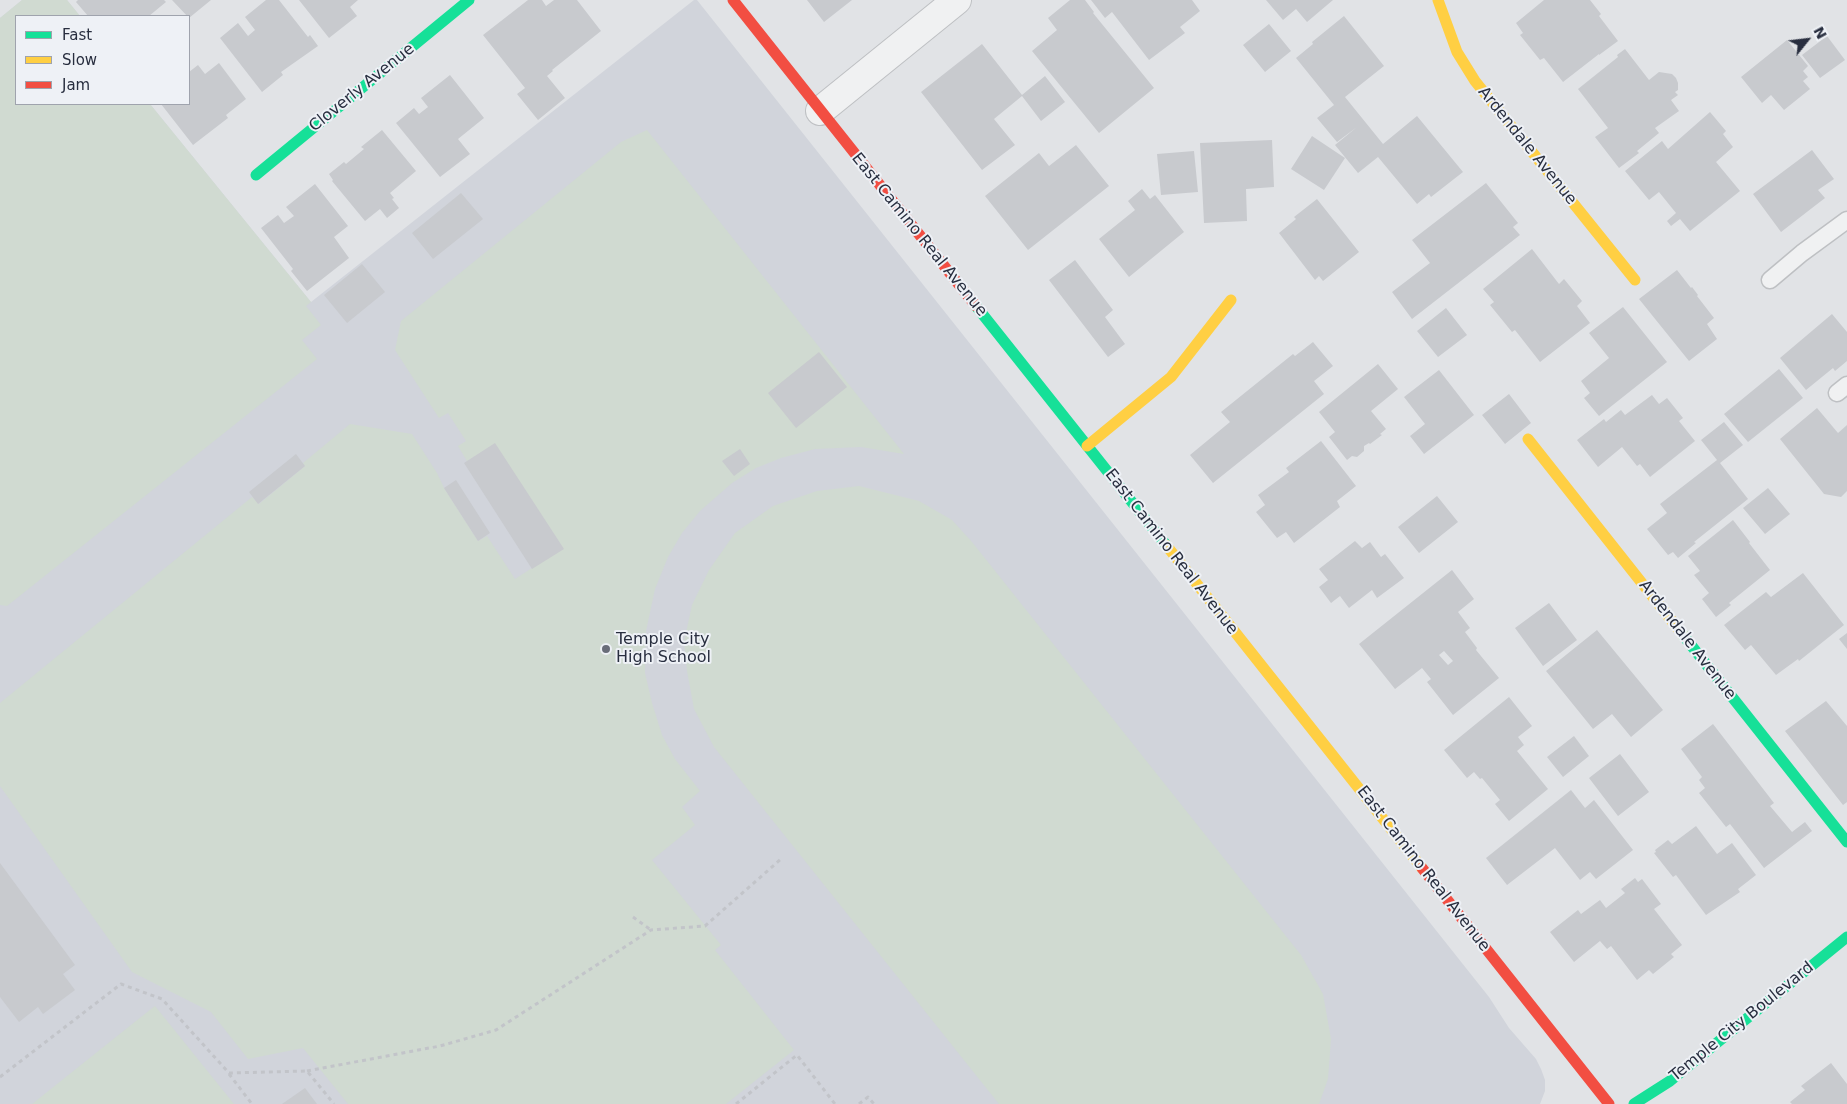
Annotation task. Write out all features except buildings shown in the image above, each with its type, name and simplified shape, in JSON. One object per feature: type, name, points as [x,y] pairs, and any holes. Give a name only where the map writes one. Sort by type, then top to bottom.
[{"type":"street","name":"Cloverly Avenue","points":[[256,175],[469,0]]},
{"type":"street","name":"East Camino Real Avenue","points":[[733,0],[1609,1104]]},
{"type":"street","points":[[820,111],[957,0]]},
{"type":"street","name":"Ardendale Avenue","points":[[1438,0],[1457,52],[1475,81],[1635,280]]},
{"type":"street","points":[[1087,446],[1171,377],[1231,300]]},
{"type":"street","name":"Ardendale Avenue","points":[[1528,438],[1847,842]]},
{"type":"street","name":"Temple City Boulevard","points":[[1634,1104],[1670,1081],[1847,937]]},
{"type":"lane","points":[[1770,280],[1802,253],[1847,220]]},
{"type":"path","points":[[229,1073],[307,1071],[440,1046],[496,1030],[651,930],[705,926],[781,859]]},
{"type":"path","points":[[633,917],[651,930]]},
{"type":"path","points":[[0,1077],[122,984],[162,999],[229,1073],[252,1104]]},
{"type":"path","points":[[736,1104],[797,1055],[835,1104]]},
{"type":"path","points":[[307,1071],[334,1104]]},
{"type":"path","points":[[859,1104],[868,1097],[874,1104]]},
{"type":"shaded area","name":"Temple City High School","points":[[22,0],[67,0],[79,15],[15,15],[15,105],[151,105],[311,302],[694,0],[697,0],[1489,997],[1509,1028],[1536,1059],[1541,1069],[1545,1080],[1545,1091],[1540,1104],[0,1104],[0,18]]},
{"type":"shaded area","points":[[22,0],[67,0],[79,15],[15,15],[15,105],[151,105],[311,302],[306,306],[321,325],[302,340],[317,359],[7,606],[0,605],[0,18]]},
{"type":"shaded area","points":[[647,130],[904,454],[861,447],[815,449],[781,458],[756,468],[732,483],[700,511],[682,533],[668,557],[655,589],[646,631],[645,673],[662,735],[675,759],[700,791],[682,807],[695,825],[652,860],[721,945],[715,950],[794,1050],[726,1104],[348,1104],[303,1048],[248,1059],[211,1012],[132,972],[0,786],[0,703],[252,497],[259,504],[305,466],[303,463],[350,424],[412,434],[478,541],[487,536],[515,579],[563,548],[495,444],[467,461],[458,446],[466,441],[448,413],[439,418],[395,350],[401,321],[621,142]]},
{"type":"shaded area","points":[[859,486],[919,501],[952,520],[972,542],[1301,955],[1323,994],[1331,1039],[1328,1079],[1319,1104],[999,1104],[714,747],[694,709],[684,642],[692,605],[709,570],[735,533],[773,506],[817,491]]},
{"type":"shaded area","points":[[155,1006],[234,1104],[32,1104],[141,1017]]},
{"type":"traffic: fast","points":[[256,175],[469,0]]},
{"type":"traffic: fast","points":[[976,306],[1166,545]]},
{"type":"traffic: fast","points":[[1683,635],[1847,842]]},
{"type":"traffic: fast","points":[[1634,1104],[1670,1081],[1847,937]]},
{"type":"traffic: slow","points":[[1438,0],[1457,52],[1475,81],[1635,280]]},
{"type":"traffic: slow","points":[[1087,446],[1171,377],[1231,300]]},
{"type":"traffic: slow","points":[[1528,439],[1683,635]]},
{"type":"traffic: slow","points":[[1166,545],[1422,868]]},
{"type":"traffic: jam","points":[[733,0],[976,306]]},
{"type":"traffic: jam","points":[[1422,868],[1609,1104]]},
{"type":"place","name":"Temple City High School","points":[[606,649]]}]
